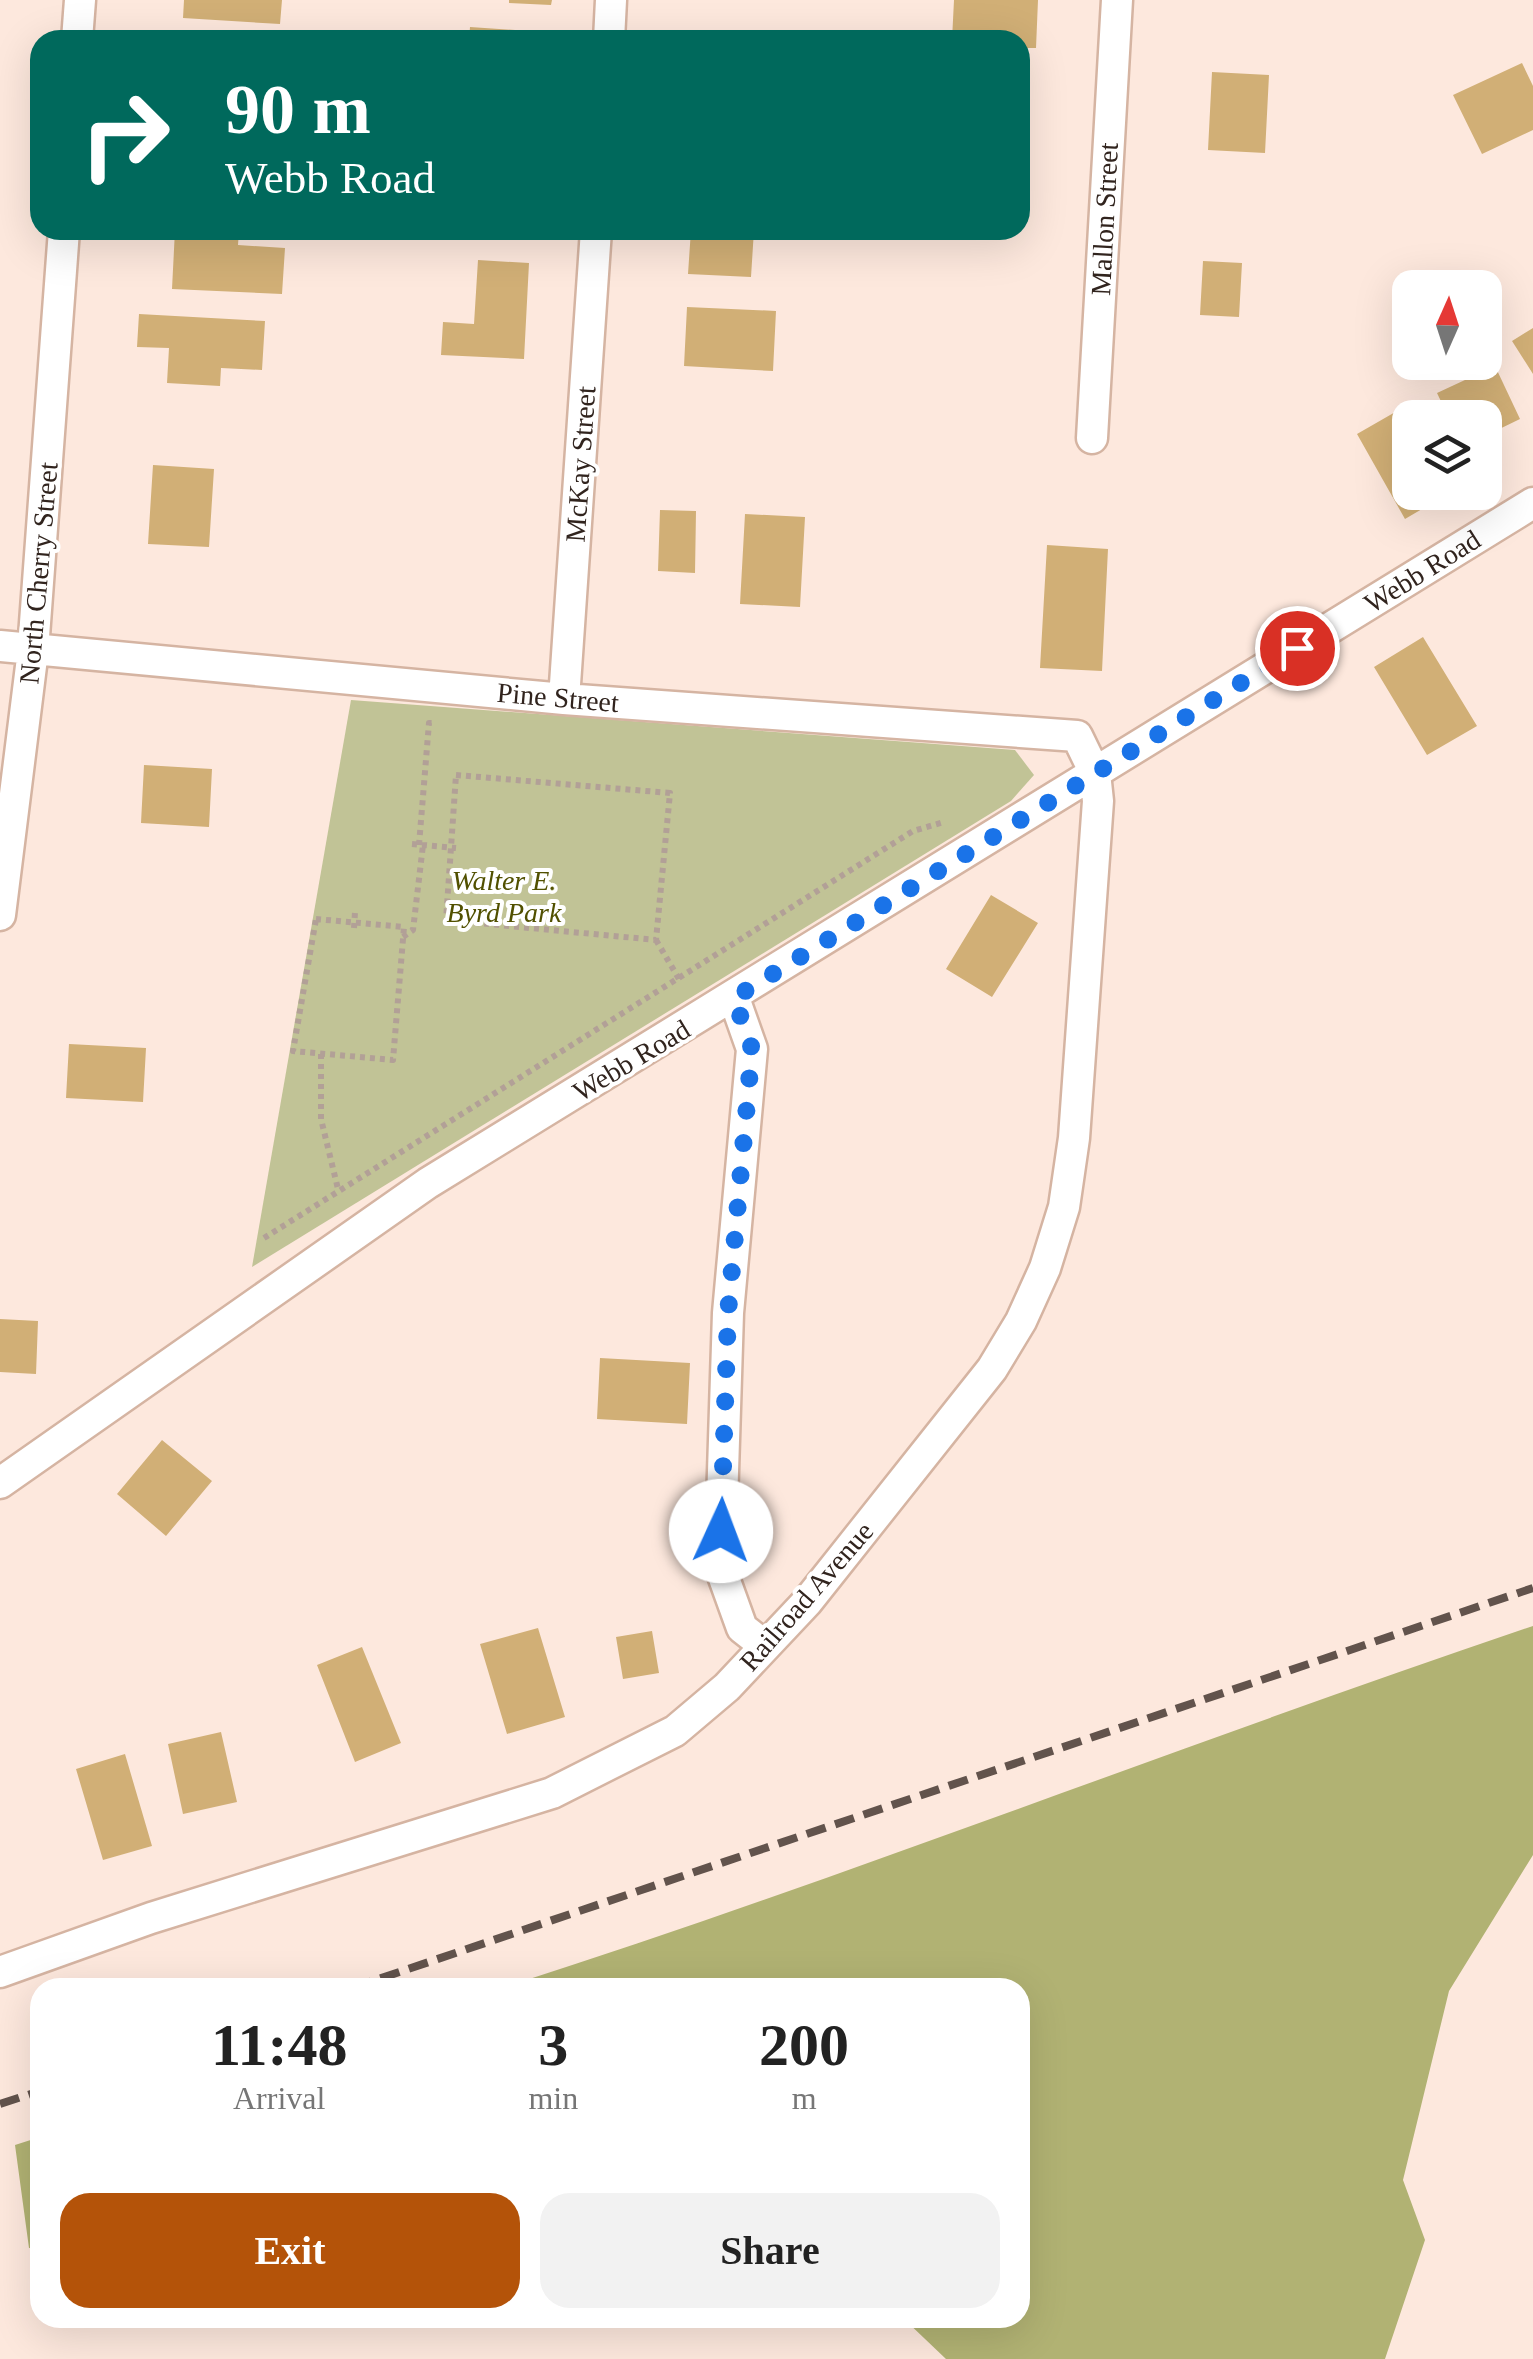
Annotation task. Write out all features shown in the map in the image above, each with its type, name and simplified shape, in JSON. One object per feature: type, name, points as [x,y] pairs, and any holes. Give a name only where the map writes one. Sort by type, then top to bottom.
[{"type":"street","points":[[78,30],[80,0]]},
{"type":"street","points":[[610,30],[612,0]]},
{"type":"street","name":"Mallon Street","points":[[1092,438],[1117,0]]},
{"type":"street","name":"North Cherry Street","points":[[0,915],[33,650],[63,240]]},
{"type":"street","name":"McKay Street","points":[[564,698],[595,240]]},
{"type":"street","name":"Webb Road","points":[[0,1482],[428,1184],[1533,503]]},
{"type":"street","name":"Pine Street","points":[[0,646],[564,698],[1077,736],[1095,772]]},
{"type":"street","name":"Railroad Avenue","points":[[0,1972],[151,1918],[552,1794],[675,1731],[727,1687],[807,1602],[992,1369],[1021,1321],[1044,1268],[1064,1207],[1074,1138],[1096,857],[1095,772]]},
{"type":"street","points":[[734,998],[752,1049],[728,1313],[720,1567],[742,1628],[765,1646]]},
{"type":"path","points":[[403,938],[413,930],[429,723],[449,724]]},
{"type":"path","points":[[656,940],[451,924],[446,920],[456,775],[670,793],[656,940],[679,978]]},
{"type":"path","points":[[264,1238],[913,831],[956,818]]},
{"type":"path","points":[[418,845],[453,848]]},
{"type":"path","points":[[354,925],[355,912]]},
{"type":"path","points":[[316,919],[354,925],[404,927],[393,1060],[293,1052],[316,919]]},
{"type":"path","points":[[322,1054],[321,1119],[338,1189]]},
{"type":"green space","name":"Walter E. Byrd Park","points":[[351,700],[1015,750],[1034,775],[1011,801],[252,1267]]},
{"type":"green space","points":[[1533,1626],[1533,1855],[1449,1991],[1403,2180],[1425,2240],[1385,2359],[946,2359],[913,2328],[1030,2328],[1030,1978],[532,1978],[763,1900]]},
{"type":"green space","points":[[30,2140],[30,2248],[29,2248],[15,2145]]},
{"type":"building","points":[[184,0],[282,0],[280,24],[183,18]]},
{"type":"building","points":[[509,0],[552,0],[551,5]]},
{"type":"building","points":[[954,0],[1038,0],[1036,48],[1030,48],[1030,30],[952,30]]},
{"type":"building","points":[[470,27],[514,30],[470,30]]},
{"type":"building","points":[[1522,63],[1533,86],[1533,130],[1482,154],[1453,95]]},
{"type":"building","points":[[1212,72],[1269,75],[1265,153],[1208,150]]},
{"type":"building","points":[[174,240],[238,240],[238,245],[285,248],[282,294],[172,289]]},
{"type":"building","points":[[690,240],[753,240],[751,277],[688,274]]},
{"type":"building","points":[[478,260],[529,263],[524,359],[441,355],[443,322],[474,324]]},
{"type":"building","points":[[1203,261],[1242,263],[1239,317],[1200,315]]},
{"type":"building","points":[[687,307],[776,311],[773,371],[684,366]]},
{"type":"building","points":[[139,314],[265,321],[262,370],[221,368],[220,386],[167,383],[169,348],[137,347]]},
{"type":"building","points":[[1533,328],[1533,374],[1512,341]]},
{"type":"building","points":[[1465,380],[1502,380],[1520,419],[1502,428],[1502,400],[1440,400],[1437,393]]},
{"type":"building","points":[[1392,414],[1392,496],[1357,434]]},
{"type":"building","points":[[153,465],[214,469],[209,547],[148,544]]},
{"type":"building","points":[[660,510],[696,511],[695,573],[658,571]]},
{"type":"building","points":[[1400,510],[1420,510],[1405,519]]},
{"type":"building","points":[[745,514],[805,517],[800,607],[740,604]]},
{"type":"building","points":[[1047,545],[1108,549],[1102,671],[1040,668]]},
{"type":"building","points":[[1423,637],[1477,726],[1427,755],[1374,667]]},
{"type":"building","points":[[144,765],[212,769],[209,827],[141,823]]},
{"type":"building","points":[[991,895],[1038,923],[992,997],[946,969]]},
{"type":"building","points":[[69,1044],[146,1048],[143,1102],[66,1098]]},
{"type":"building","points":[[0,1319],[38,1321],[36,1374],[0,1372]]},
{"type":"building","points":[[600,1358],[690,1363],[687,1424],[597,1419]]},
{"type":"building","points":[[162,1440],[212,1481],[166,1536],[117,1494]]},
{"type":"building","points":[[538,1628],[565,1717],[507,1734],[480,1644]]},
{"type":"building","points":[[652,1631],[659,1673],[623,1679],[616,1637]]},
{"type":"building","points":[[362,1647],[401,1743],[355,1762],[317,1665]]},
{"type":"building","points":[[221,1732],[237,1802],[183,1814],[168,1744]]},
{"type":"building","points":[[125,1754],[152,1846],[103,1860],[76,1769]]},
{"type":"railway","points":[[382,1978],[1533,1588]]},
{"type":"railway","points":[[0,2104],[30,2094]]},
{"type":"route","points":[[721,1531],[728,1313],[752,1049],[734,998],[1297,648]]}]
